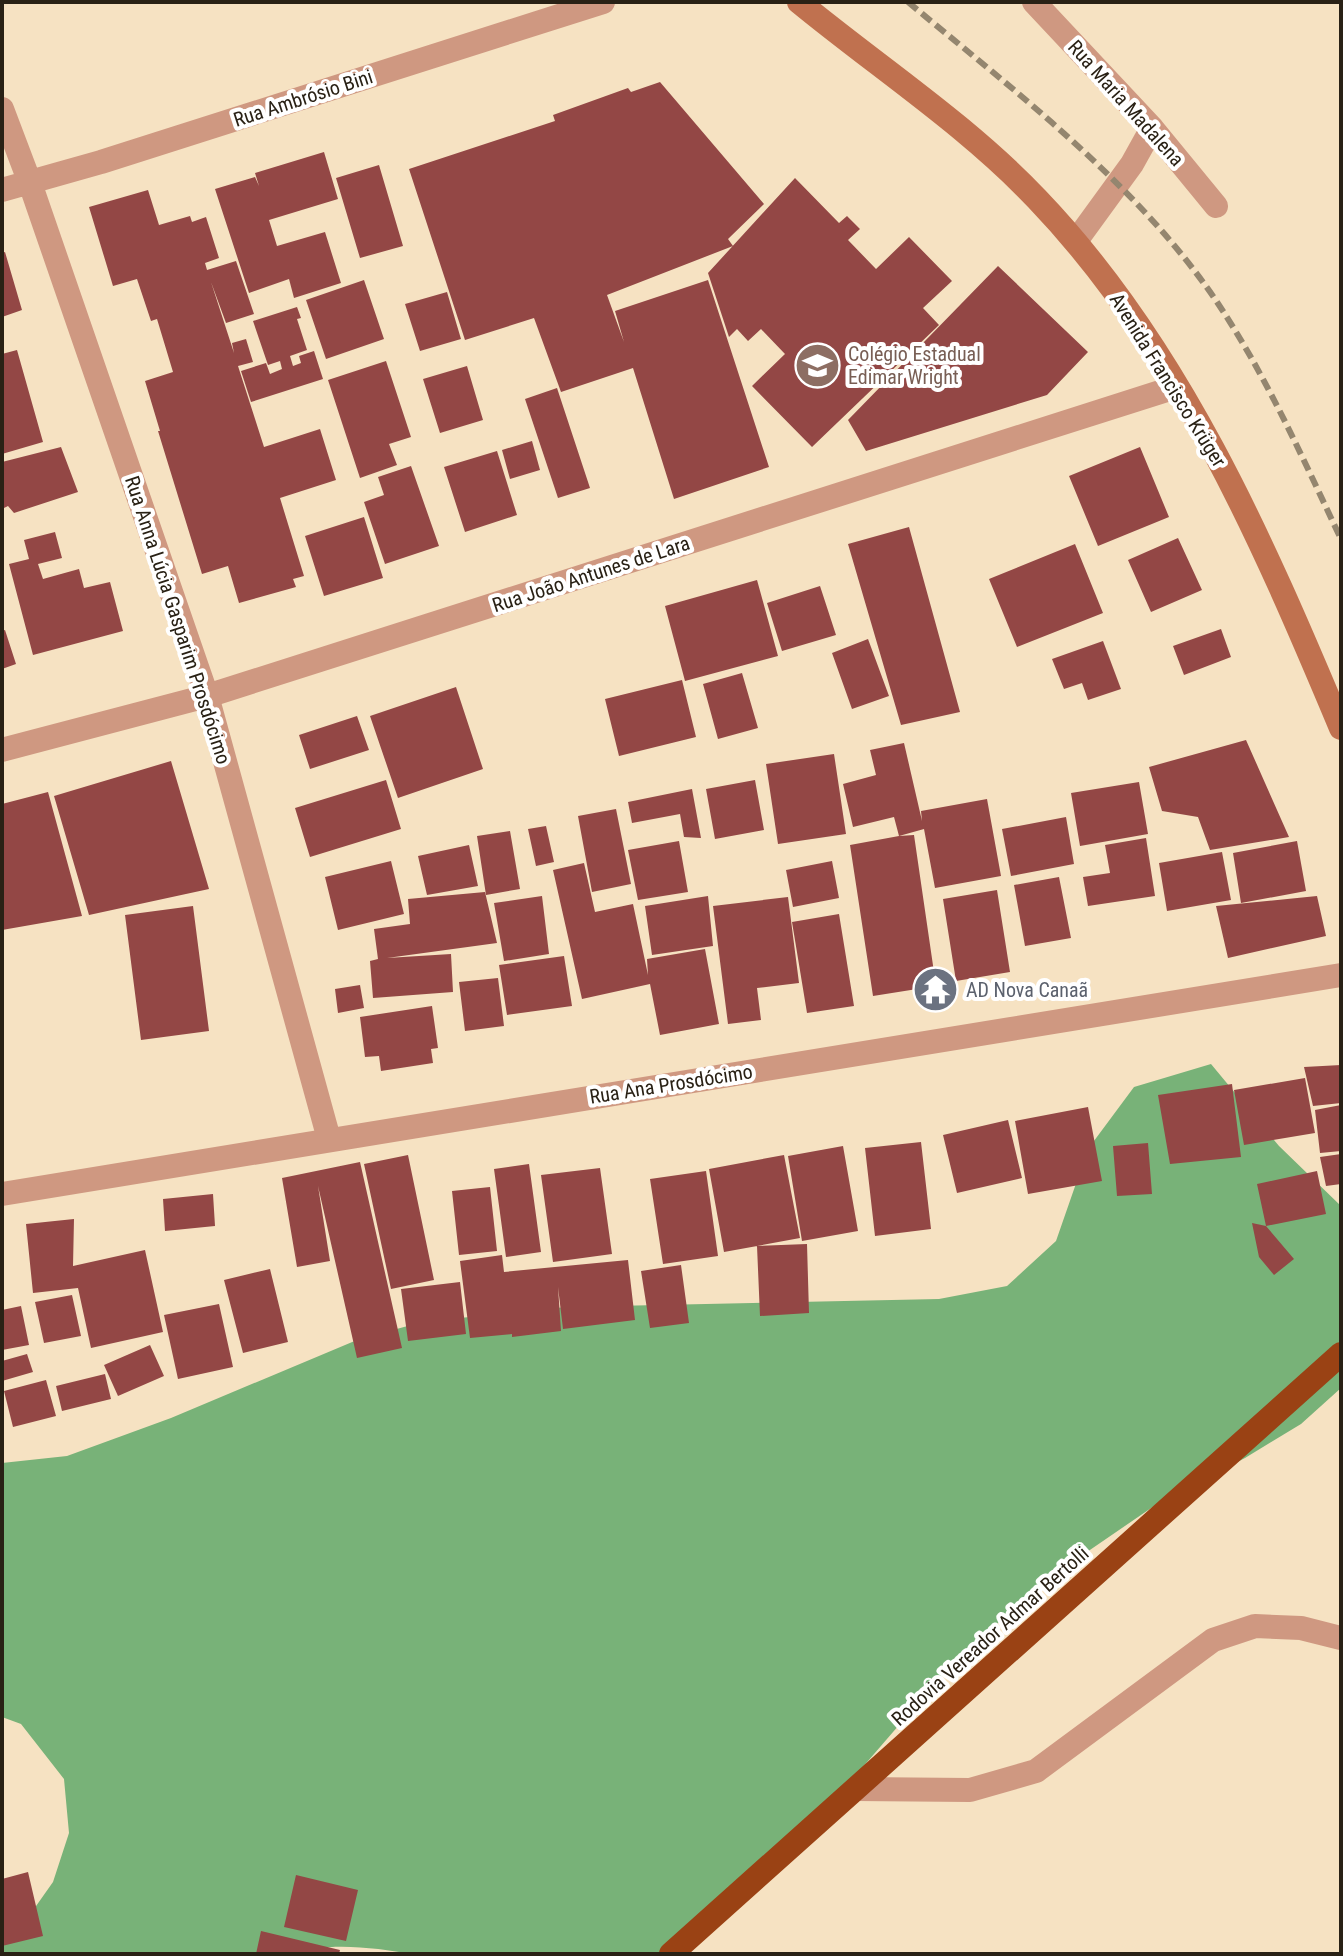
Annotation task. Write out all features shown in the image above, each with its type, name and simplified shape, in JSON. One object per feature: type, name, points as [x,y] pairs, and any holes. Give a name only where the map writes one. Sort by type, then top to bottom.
[{"type":"highway","name":"Rodovia Vereador Admar Bertolli","points":[[671,1954],[1341,1354]]},
{"type":"main road","name":"Avenida Francisco Krüger","points":[[799,2],[966,135],[1035,196],[1076,241],[1141,328],[1234,490],[1341,728]]},
{"type":"street","name":"Rua Ambrósio Bini","points":[[2,190],[603,2]]},
{"type":"street","name":"Rua Maria Madalena","points":[[1034,2],[1152,128],[1216,206]]},
{"type":"street","name":"Rua Anna Lúcia Gasparim Prosdócimo","points":[[2,109],[207,696],[329,1139]]},
{"type":"street","points":[[1076,241],[1132,164],[1152,128]]},
{"type":"street","name":"Rua João Antunes de Lara","points":[[2,750],[207,696],[1176,387]]},
{"type":"street","name":"Rua Ana Prosdócimo","points":[[2,1194],[1341,975]]},
{"type":"street","points":[[856,1789],[970,1790],[1036,1771],[1213,1640],[1255,1626],[1301,1628],[1341,1638]]},
{"type":"green space","points":[[1211,1064],[1279,1146],[1341,1206],[1341,1388],[1301,1424],[1245,1458],[1157,1504],[1068,1565],[975,1642],[931,1688],[773,1871],[673,1954],[412,1954],[337,1947],[294,1954],[2,1954],[2,1941],[29,1916],[53,1882],[69,1833],[64,1779],[21,1724],[2,1717],[2,1463],[67,1456],[171,1418],[357,1340],[422,1322],[566,1307],[939,1299],[1007,1286],[1056,1241],[1088,1149],[1134,1087]]},
{"type":"building","points":[[660,82],[764,204],[728,239],[733,246],[607,295],[624,342],[615,311],[708,280],[769,467],[674,499],[633,368],[561,392],[534,318],[465,340],[409,169],[555,121],[553,115],[628,88],[631,92]]},
{"type":"building","points":[[324,152],[338,199],[269,220],[277,246],[325,232],[341,283],[294,298],[289,279],[249,293],[215,189],[255,177],[259,186],[255,173]]},
{"type":"building","points":[[379,165],[403,246],[360,258],[336,178]]},
{"type":"building","name":"Colégio Estadual Edimar Wright","points":[[795,178],[839,223],[847,216],[860,229],[848,240],[876,269],[909,237],[952,281],[923,308],[939,325],[812,447],[752,386],[785,354],[761,329],[748,341],[737,329],[729,337],[708,273]]},
{"type":"building","points":[[148,190],[159,225],[190,216],[192,222],[206,217],[219,258],[205,263],[207,270],[236,261],[254,314],[226,323],[211,282],[234,353],[232,343],[246,339],[253,362],[238,366],[264,447],[320,429],[336,480],[280,498],[304,576],[293,579],[296,587],[239,603],[228,566],[202,574],[145,381],[173,372],[157,319],[151,321],[137,279],[113,286],[89,207]]},
{"type":"building","points":[[5,252],[22,310],[2,317],[2,253]]},
{"type":"building","points":[[998,266],[1088,352],[1047,395],[866,451],[848,420]]},
{"type":"building","points":[[364,280],[384,339],[326,359],[306,300]]},
{"type":"building","points":[[447,292],[461,339],[420,351],[405,304]]},
{"type":"building","points":[[297,307],[301,318],[297,319],[307,350],[290,356],[293,366],[301,363],[299,356],[314,351],[323,379],[251,402],[241,371],[266,363],[270,374],[282,369],[280,361],[268,365],[253,321]]},
{"type":"building","points":[[17,350],[43,442],[2,454],[2,354]]},
{"type":"building","points":[[386,361],[411,437],[389,444],[397,465],[360,478],[328,380]]},
{"type":"building","points":[[467,366],[483,420],[440,433],[423,379]]},
{"type":"building","points":[[557,388],[590,488],[558,498],[525,399]]},
{"type":"building","points":[[532,441],[540,470],[510,479],[502,450]]},
{"type":"building","points":[[61,447],[78,492],[14,513],[8,506],[2,509],[2,462]]},
{"type":"building","points":[[1140,447],[1169,517],[1098,546],[1069,476]]},
{"type":"building","points":[[497,451],[517,515],[465,532],[444,467]]},
{"type":"building","points":[[411,466],[439,546],[385,564],[364,502],[384,495],[378,477]]},
{"type":"building","points":[[364,517],[383,578],[324,596],[305,536]]},
{"type":"building","points":[[909,527],[960,712],[901,725],[848,544]]},
{"type":"building","points":[[55,532],[62,558],[38,564],[43,579],[79,569],[84,588],[110,582],[123,631],[33,655],[9,564],[29,559],[24,540]]},
{"type":"building","points":[[1178,538],[1202,590],[1151,612],[1128,560]]},
{"type":"building","points":[[1075,544],[1103,613],[1017,647],[989,579]]},
{"type":"building","points":[[757,580],[778,656],[685,681],[665,606]]},
{"type":"building","points":[[820,586],[836,635],[782,651],[767,603]]},
{"type":"building","points":[[1221,629],[1231,657],[1184,675],[1173,646]]},
{"type":"building","points":[[5,630],[16,664],[2,669],[2,631]]},
{"type":"building","points":[[868,639],[889,696],[852,709],[832,653]]},
{"type":"building","points":[[1103,641],[1121,689],[1088,700],[1082,683],[1064,689],[1052,659]]},
{"type":"building","points":[[742,673],[758,728],[718,739],[703,684]]},
{"type":"building","points":[[682,680],[696,737],[619,756],[605,699]]},
{"type":"building","points":[[456,687],[483,769],[398,798],[370,716]]},
{"type":"building","points":[[357,716],[369,750],[310,769],[299,735]]},
{"type":"building","points":[[1246,740],[1289,837],[1210,850],[1198,817],[1162,811],[1149,767]]},
{"type":"building","points":[[904,743],[922,821],[921,811],[987,799],[1001,876],[935,888],[924,829],[899,836],[894,817],[853,827],[843,784],[876,775],[870,750]]},
{"type":"building","points":[[834,754],[846,834],[778,844],[766,764]]},
{"type":"building","points":[[171,761],[209,889],[89,915],[54,796]]},
{"type":"building","points":[[386,780],[401,829],[310,857],[295,808]]},
{"type":"building","points":[[755,780],[764,830],[715,839],[706,789]]},
{"type":"building","points":[[1139,782],[1148,834],[1080,846],[1071,793]]},
{"type":"building","points":[[692,789],[701,838],[684,837],[680,814],[632,823],[628,802]]},
{"type":"building","points":[[48,792],[82,916],[2,930],[2,804]]},
{"type":"building","points":[[616,809],[631,884],[592,892],[578,816]]},
{"type":"building","points":[[1066,817],[1074,864],[1011,876],[1002,829]]},
{"type":"building","points":[[546,826],[554,862],[536,866],[528,829]]},
{"type":"building","points":[[510,831],[520,889],[486,895],[477,836]]},
{"type":"building","points":[[914,835],[936,986],[873,996],[850,845]]},
{"type":"building","points":[[1146,838],[1155,896],[1088,906],[1083,877],[1110,873],[1105,845]]},
{"type":"building","points":[[679,841],[688,892],[638,900],[628,850]]},
{"type":"building","points":[[1297,841],[1306,891],[1241,903],[1233,853]]},
{"type":"building","points":[[469,845],[478,886],[427,895],[418,856]]},
{"type":"building","points":[[1222,852],[1231,900],[1167,911],[1159,863]]},
{"type":"building","points":[[391,861],[404,914],[338,930],[325,877]]},
{"type":"building","points":[[832,861],[839,898],[793,907],[786,870]]},
{"type":"building","points":[[584,863],[595,912],[633,904],[648,975],[647,959],[705,949],[719,1024],[660,1035],[650,984],[582,999],[553,870]]},
{"type":"building","points":[[1059,877],[1071,938],[1025,946],[1014,885]]},
{"type":"building","points":[[997,890],[1010,972],[956,981],[943,899]]},
{"type":"building","points":[[485,892],[497,943],[387,958],[451,954],[453,992],[373,998],[370,961],[378,959],[374,929],[410,924],[408,899]]},
{"type":"building","points":[[542,896],[549,954],[504,961],[494,903]]},
{"type":"building","points":[[708,896],[713,946],[652,955],[645,906]]},
{"type":"building","points":[[1317,896],[1326,936],[1228,958],[1216,906]]},
{"type":"building","points":[[788,897],[799,983],[757,988],[761,1020],[728,1024],[713,906]]},
{"type":"building","points":[[193,906],[209,1031],[141,1040],[125,915]]},
{"type":"building","points":[[839,914],[854,1006],[807,1013],[792,922]]},
{"type":"building","points":[[564,956],[572,1006],[507,1015],[499,965]]},
{"type":"building","points":[[498,978],[504,1026],[465,1031],[459,982]]},
{"type":"building","points":[[360,985],[364,1008],[338,1013],[335,989]]},
{"type":"building","points":[[432,1006],[438,1048],[431,1049],[433,1063],[381,1071],[379,1056],[365,1057],[360,1017]]},
{"type":"building","points":[[1341,1065],[1341,1103],[1313,1106],[1304,1067]]},
{"type":"building","points":[[1305,1078],[1315,1133],[1244,1145],[1234,1090]]},
{"type":"building","points":[[1232,1084],[1241,1157],[1170,1164],[1158,1095]]},
{"type":"building","points":[[1341,1105],[1341,1151],[1320,1153],[1315,1110]]},
{"type":"building","points":[[1088,1107],[1102,1181],[1028,1194],[1015,1121]]},
{"type":"building","points":[[1008,1120],[1022,1178],[957,1193],[943,1135]]},
{"type":"building","points":[[921,1142],[931,1229],[875,1236],[865,1148]]},
{"type":"building","points":[[1148,1143],[1152,1194],[1117,1196],[1113,1146]]},
{"type":"building","points":[[843,1146],[858,1231],[802,1241],[788,1156]]},
{"type":"building","points":[[1341,1154],[1341,1184],[1326,1186],[1320,1157]]},
{"type":"building","points":[[408,1155],[434,1280],[391,1289],[364,1164]]},
{"type":"building","points":[[784,1155],[800,1238],[724,1252],[709,1169]]},
{"type":"building","points":[[360,1162],[402,1348],[357,1358],[318,1186],[330,1261],[297,1267],[282,1178]]},
{"type":"building","points":[[529,1164],[541,1252],[506,1257],[494,1169]]},
{"type":"building","points":[[600,1168],[612,1254],[553,1262],[541,1175]]},
{"type":"building","points":[[706,1171],[718,1256],[663,1264],[650,1179]]},
{"type":"building","points":[[1317,1171],[1326,1214],[1266,1226],[1257,1184]]},
{"type":"building","points":[[490,1187],[497,1251],[459,1255],[452,1191]]},
{"type":"building","points":[[213,1194],[215,1226],[165,1231],[163,1199]]},
{"type":"building","points":[[74,1219],[73,1266],[145,1250],[163,1332],[91,1348],[78,1288],[33,1293],[26,1224]]},
{"type":"building","points":[[1252,1223],[1266,1226],[1294,1259],[1274,1275],[1259,1257]]},
{"type":"building","points":[[807,1244],[809,1313],[760,1316],[757,1246]]},
{"type":"building","points":[[502,1255],[504,1272],[628,1260],[635,1320],[563,1329],[558,1287],[561,1331],[470,1338],[460,1261]]},
{"type":"building","points":[[681,1265],[689,1323],[650,1328],[641,1271]]},
{"type":"building","points":[[270,1269],[288,1342],[243,1353],[224,1280]]},
{"type":"building","points":[[460,1282],[466,1334],[408,1341],[401,1289]]},
{"type":"building","points":[[72,1295],[81,1336],[44,1343],[35,1302]]},
{"type":"building","points":[[219,1304],[233,1367],[178,1379],[164,1315]]},
{"type":"building","points":[[21,1306],[29,1345],[2,1350],[2,1310]]},
{"type":"building","points":[[150,1345],[164,1376],[118,1396],[104,1365]]},
{"type":"building","points":[[27,1354],[33,1372],[2,1381],[2,1361]]},
{"type":"building","points":[[105,1374],[111,1399],[62,1411],[56,1386]]},
{"type":"building","points":[[46,1380],[56,1416],[13,1427],[4,1391]]},
{"type":"building","points":[[28,1872],[43,1936],[2,1946],[2,1879]]},
{"type":"building","points":[[296,1875],[358,1890],[346,1941],[284,1927]]},
{"type":"building","points":[[261,1931],[340,1950],[339,1954],[256,1954]]},
{"type":"railway","points":[[908,2],[1113,179],[1185,259],[1217,302],[1252,359],[1341,539]]},
{"type":"place","name":"Colégio Estadual Edimar Wright","points":[[817,366]]},
{"type":"place","name":"AD Nova Canaã","points":[[935,990]]}]
